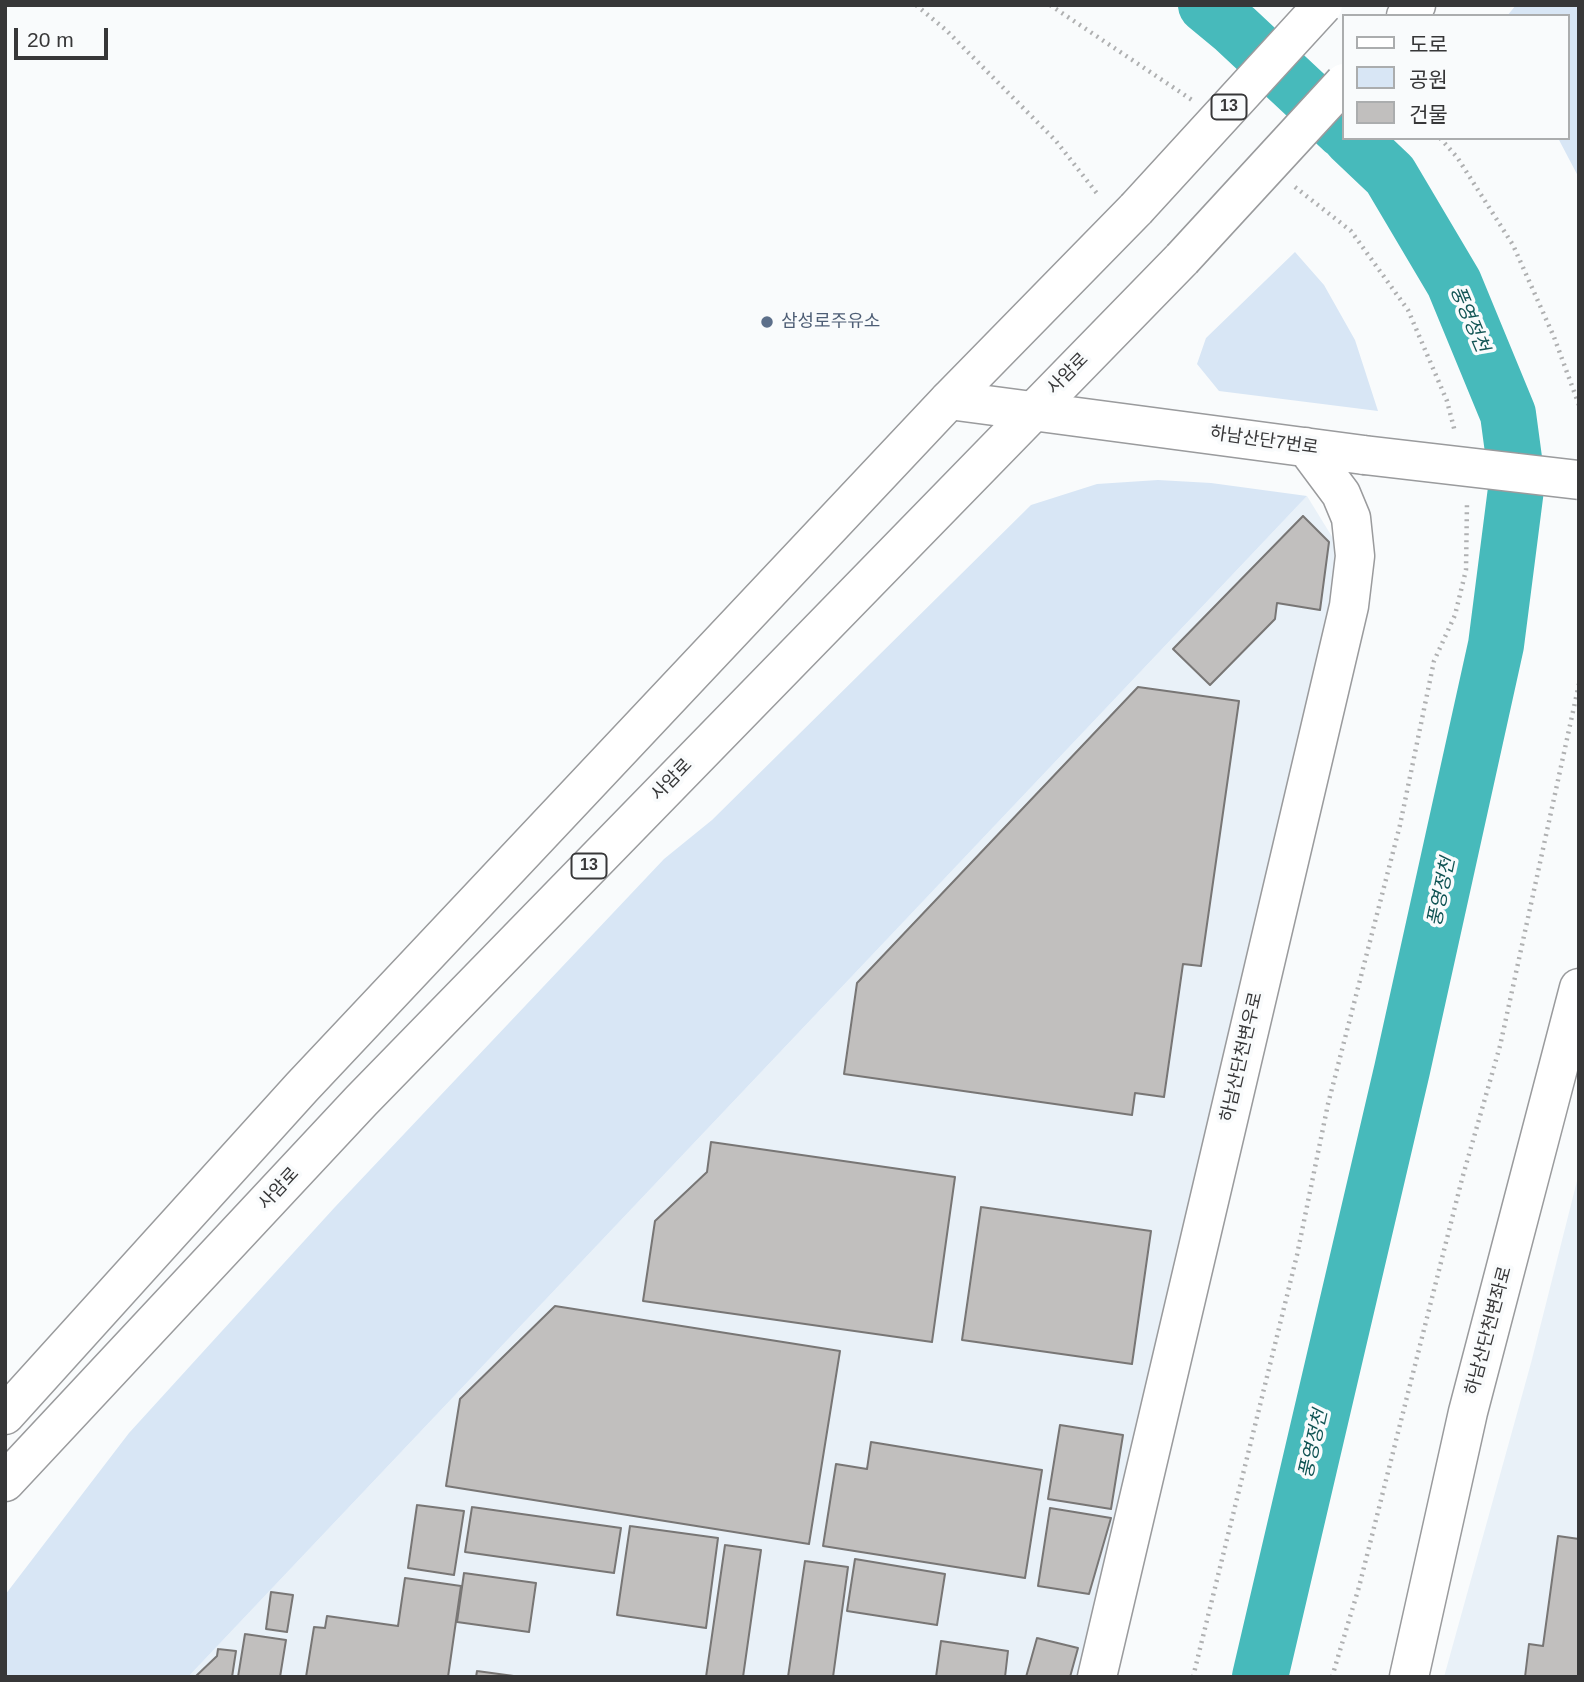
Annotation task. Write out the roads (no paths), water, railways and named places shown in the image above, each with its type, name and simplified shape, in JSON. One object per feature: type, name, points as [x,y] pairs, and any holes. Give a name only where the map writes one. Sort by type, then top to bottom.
[{"type":"main road","name":"13","points":[[5,1415],[302,1087],[949,400],[1127,218],[1323,5]]},
{"type":"main road","name":"사암로","points":[[5,1482],[361,1101],[1182,259],[1342,85]]},
{"type":"main road","name":"하남산단7번로","points":[[949,400],[1579,480]]},
{"type":"main road","name":"하남산단천변우로","points":[[1097,1677],[1349,606],[1355,556],[1351,518],[1341,494],[1306,447]]},
{"type":"main road","name":"하남산단천변좌로","points":[[1409,1677],[1468,1412],[1579,988]]},
{"type":"waterway","name":"풍영정천","points":[[1206,5],[1342,129]]},
{"type":"waterway","name":"풍영정천","points":[[1260,1677],[1402,1070],[1496,645],[1517,481],[1508,414],[1454,283],[1390,175],[1353,140]]},
{"type":"place","name":"삼성로주유소","points":[[767,322]]}]
